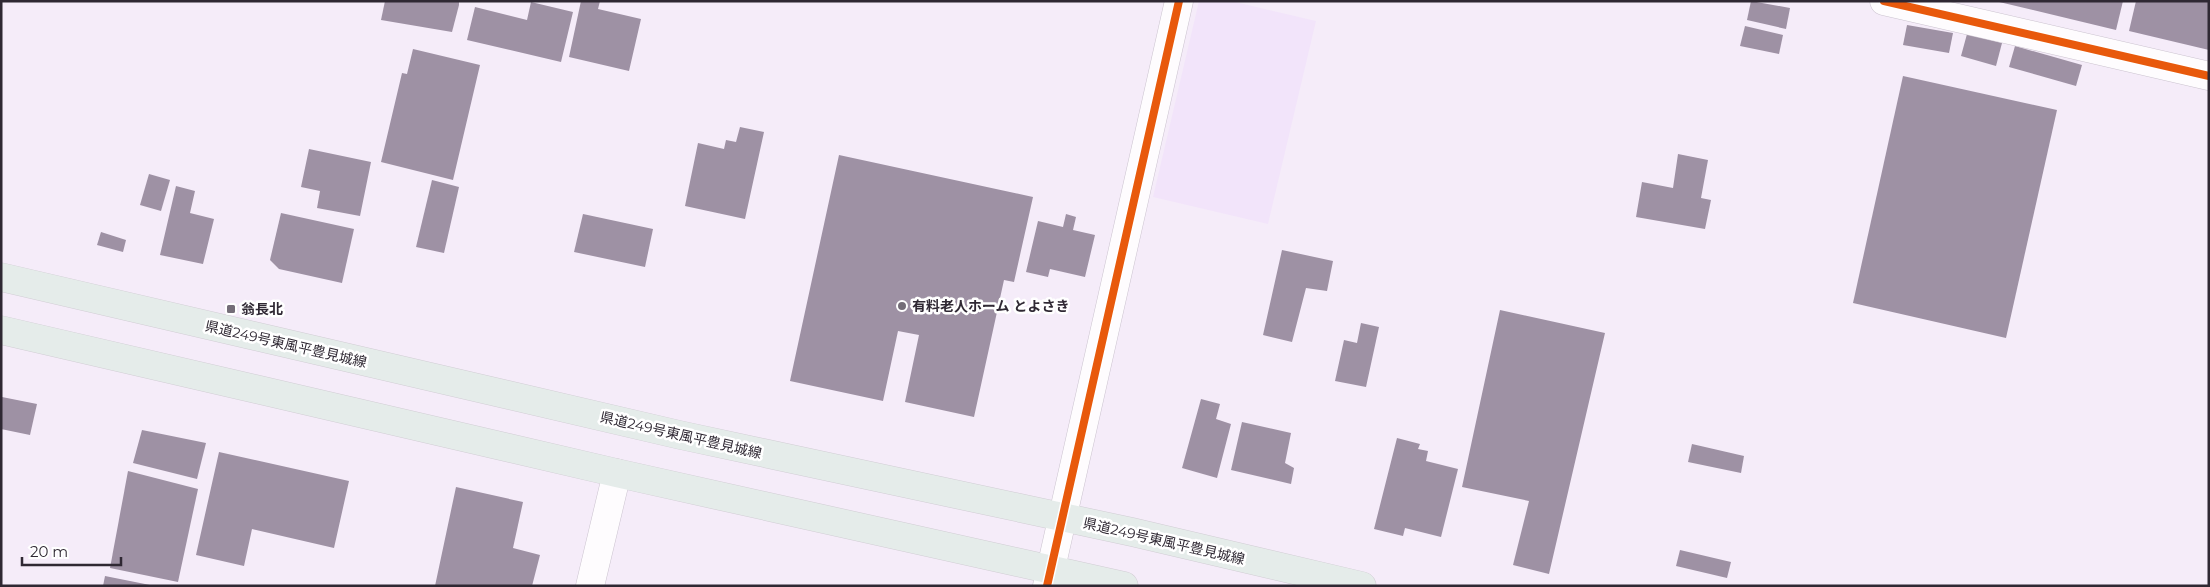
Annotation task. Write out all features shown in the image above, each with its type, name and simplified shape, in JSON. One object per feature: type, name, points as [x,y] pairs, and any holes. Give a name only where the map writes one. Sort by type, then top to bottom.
[{"type":"main road","name":"県道249号東風平豊見城線","points":[[1,277],[680,435],[1062,518],[1362,586]]},
{"type":"main road","points":[[1,330],[617,473],[1048,578],[1124,586]]},
{"type":"street","points":[[1048,578],[1179,1]]},
{"type":"street","points":[[1884,1],[2209,76]]},
{"type":"street","points":[[590,586],[617,473]]},
{"type":"shaded area","points":[[1199,1],[1231,1],[1316,21],[1268,224],[1153,197]]},
{"type":"building","points":[[385,1],[459,1],[459,5],[452,32],[381,20]]},
{"type":"building","points":[[581,1],[600,1],[598,9],[641,19],[629,71],[569,57]]},
{"type":"building","points":[[1751,1],[1790,8],[1786,29],[1747,20]]},
{"type":"building","points":[[1995,1],[2123,1],[2116,30]]},
{"type":"building","points":[[2136,1],[2209,1],[2209,50],[2129,31]]},
{"type":"building","points":[[531,2],[573,12],[561,62],[467,40],[475,7],[527,20]]},
{"type":"building","points":[[1907,25],[1953,33],[1949,53],[1903,45]]},
{"type":"building","points":[[1745,26],[1783,35],[1779,54],[1740,46]]},
{"type":"building","points":[[1967,34],[2002,43],[1996,66],[1961,56]]},
{"type":"building","points":[[2015,46],[2082,65],[2076,86],[2009,67]]},
{"type":"building","points":[[413,49],[480,65],[453,180],[381,162],[402,73],[407,74]]},
{"type":"building","points":[[1903,76],[2057,110],[2006,338],[1853,303]]},
{"type":"building","points":[[740,127],[764,132],[745,219],[685,206],[698,143],[724,149],[726,140],[736,142]]},
{"type":"building","points":[[309,149],[371,162],[360,216],[317,208],[320,191],[301,187]]},
{"type":"building","points":[[1678,154],[1708,160],[1701,198],[1711,200],[1705,229],[1636,217],[1642,182],[1673,188]]},
{"type":"building","name":"有料老人ホーム とよさき","points":[[839,155],[1033,197],[1014,282],[1004,280],[974,417],[905,402],[919,335],[898,331],[883,401],[790,381]]},
{"type":"building","points":[[149,174],[170,180],[161,211],[140,205]]},
{"type":"building","points":[[432,180],[459,187],[444,253],[416,247]]},
{"type":"building","points":[[176,186],[195,191],[190,213],[214,219],[203,264],[160,255]]},
{"type":"building","points":[[281,213],[354,229],[342,283],[279,269],[270,260]]},
{"type":"building","points":[[583,214],[653,229],[645,267],[574,252]]},
{"type":"building","points":[[1066,214],[1076,217],[1073,230],[1095,235],[1085,277],[1050,269],[1048,277],[1026,272],[1038,221],[1063,227]]},
{"type":"building","points":[[101,232],[126,240],[123,252],[97,245]]},
{"type":"building","points":[[1282,250],[1333,261],[1327,291],[1306,288],[1292,342],[1263,335]]},
{"type":"building","points":[[1500,310],[1605,333],[1549,574],[1513,565],[1529,501],[1462,487]]},
{"type":"building","points":[[1361,323],[1379,327],[1366,387],[1335,381],[1344,340],[1357,343]]},
{"type":"building","points":[[2,397],[37,404],[30,435],[1,429]]},
{"type":"building","points":[[1201,399],[1220,404],[1216,419],[1231,424],[1217,478],[1182,468]]},
{"type":"building","points":[[1242,422],[1291,433],[1285,463],[1294,468],[1291,484],[1231,470]]},
{"type":"building","points":[[142,430],[206,443],[197,479],[133,463]]},
{"type":"building","points":[[1397,438],[1420,444],[1418,449],[1428,451],[1426,461],[1458,469],[1441,537],[1405,528],[1403,536],[1374,529]]},
{"type":"building","points":[[1692,444],[1744,456],[1741,473],[1688,462]]},
{"type":"building","points":[[219,452],[349,481],[334,548],[252,529],[244,566],[196,555]]},
{"type":"building","points":[[128,471],[198,489],[178,582],[110,568]]},
{"type":"building","points":[[456,487],[523,502],[513,548],[540,555],[532,586],[435,586]]},
{"type":"building","points":[[1680,550],[1731,562],[1727,578],[1676,566]]},
{"type":"building","points":[[105,576],[150,585],[150,586],[103,586]]},
{"type":"cycle path","points":[[1047,586],[1179,1]]},
{"type":"cycle path","points":[[1884,1],[2209,76]]},
{"type":"place","name":"有料老人ホーム とよさき","points":[[902,306]]},
{"type":"place","name":"翁長北","points":[[231,309]]}]
